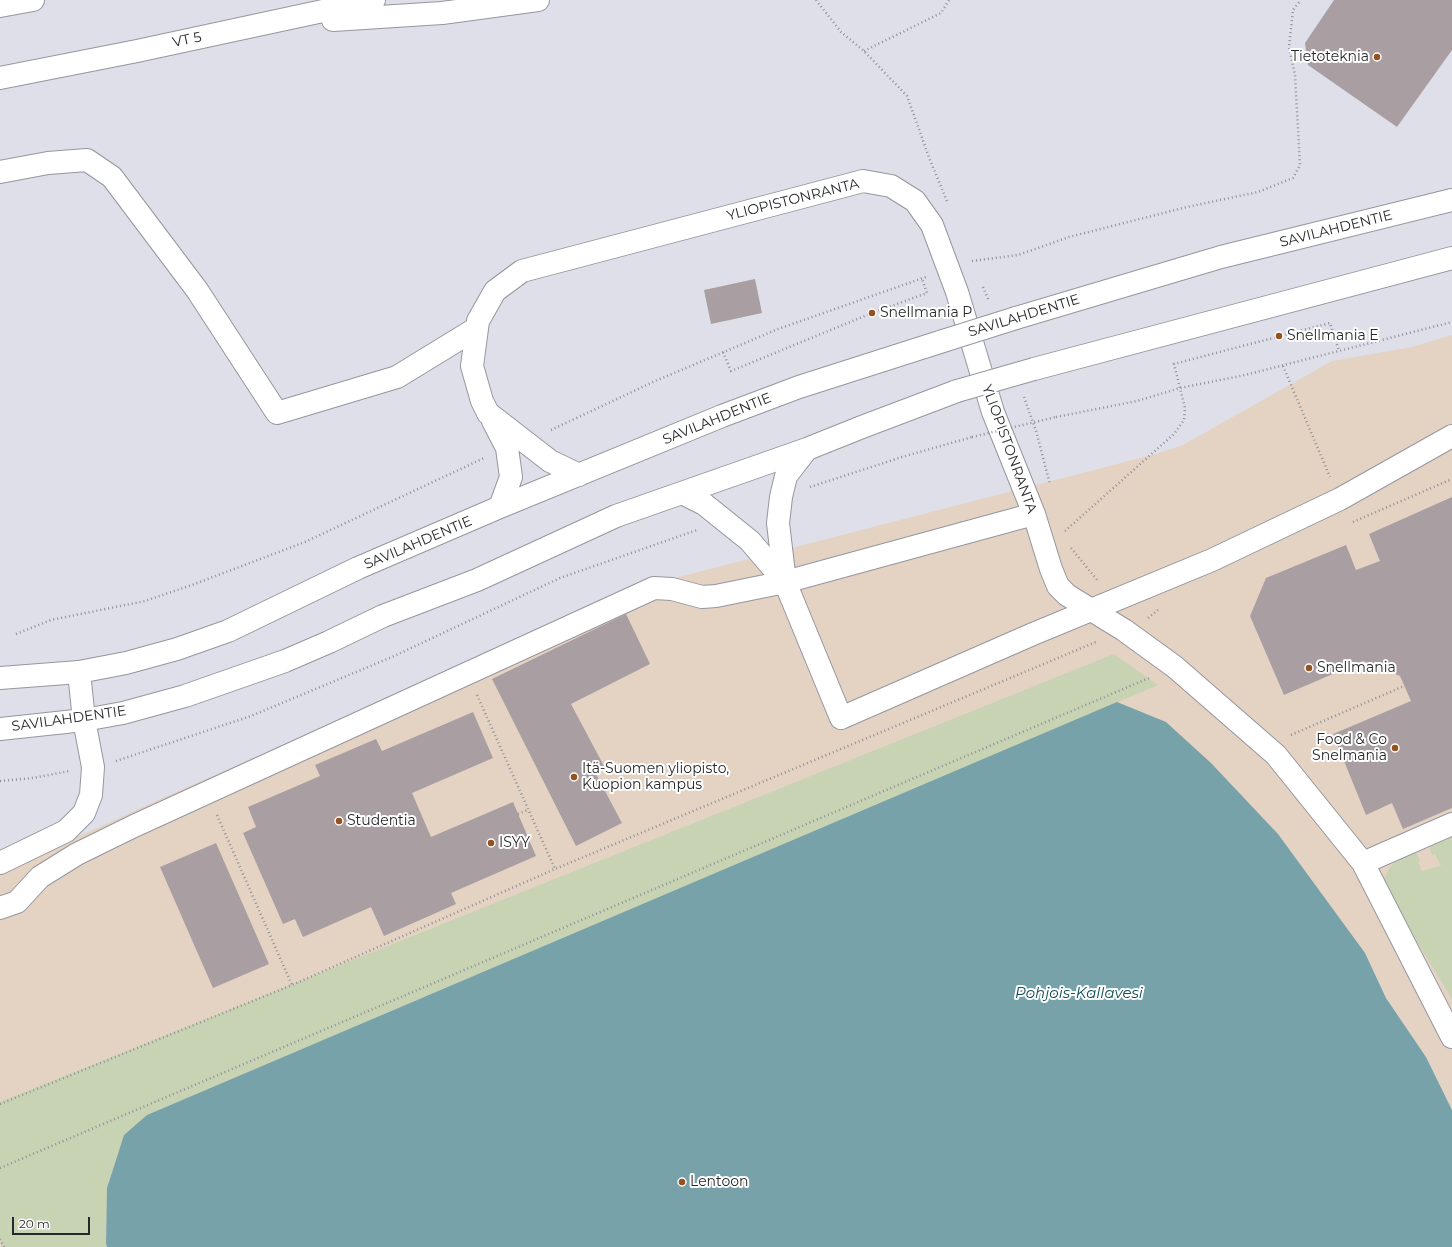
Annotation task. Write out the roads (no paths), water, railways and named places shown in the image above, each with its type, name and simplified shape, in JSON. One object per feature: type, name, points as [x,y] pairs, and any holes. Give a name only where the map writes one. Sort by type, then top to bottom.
[{"type":"main road","points":[[0,6],[33,0]]},
{"type":"main road","name":"VT 5","points":[[0,78],[374,0]]},
{"type":"main road","points":[[258,25],[442,13],[538,0]]},
{"type":"main road","points":[[0,172],[48,163],[87,160],[112,177],[198,290],[277,413],[398,377],[477,328]]},
{"type":"main road","name":"YLIOPISTONRANTA","points":[[500,507],[511,477],[507,448],[482,401],[472,366],[478,321],[495,291],[522,270],[863,181],[891,186],[915,201],[932,224],[957,292],[993,412],[1034,514],[1051,569],[1058,586],[1068,595],[1124,630],[1175,667],[1276,755],[1363,863],[1452,1037]]},
{"type":"main road","name":"SAVILAHDENTIE","points":[[0,678],[79,672],[126,663],[177,649],[228,631],[358,568],[500,507],[722,416],[799,387],[1016,318],[1221,257],[1452,200]]},
{"type":"main road","name":"SAVILAHDENTIE","points":[[0,729],[84,720],[123,713],[184,696],[285,661],[383,616],[477,580],[616,516],[807,449],[958,391],[1034,369],[1452,258]]},
{"type":"main road","points":[[488,412],[550,461],[579,475]]},
{"type":"main road","points":[[807,449],[786,476],[781,497],[778,523],[785,582],[841,718],[1092,609],[1212,560],[1340,500],[1452,436]]},
{"type":"main road","points":[[682,493],[704,504],[750,541],[785,582]]},
{"type":"main road","points":[[0,908],[18,902],[40,877],[77,854],[134,826],[654,588],[672,589],[702,597],[716,596],[785,582],[1034,514]]},
{"type":"main road","points":[[0,863],[66,832],[84,813],[90,795],[93,767],[84,720],[79,672]]},
{"type":"main road","points":[[1363,863],[1452,824]]},
{"type":"water","name":"Pohjois-Kallavesi","points":[[1117,702],[1166,722],[1211,763],[1278,834],[1365,953],[1386,998],[1426,1057],[1452,1110],[1452,1247],[107,1247],[107,1188],[124,1135],[147,1115]]},
{"type":"place","name":"Tietoteknia","points":[[1377,57]]},
{"type":"place","name":"Snellmania P","points":[[872,313]]},
{"type":"place","name":"Snellmania E","points":[[1279,336]]},
{"type":"place","name":"Snellmania","points":[[1309,668]]},
{"type":"place","name":"Food & Co Snelmania","points":[[1395,748]]},
{"type":"place","name":"Itä-Suomen yliopisto, Kuopion kampus","points":[[574,777]]},
{"type":"place","name":"Studentia","points":[[339,821]]},
{"type":"place","name":"ISYY","points":[[491,843]]},
{"type":"place","name":"Lentoon","points":[[682,1182]]}]
